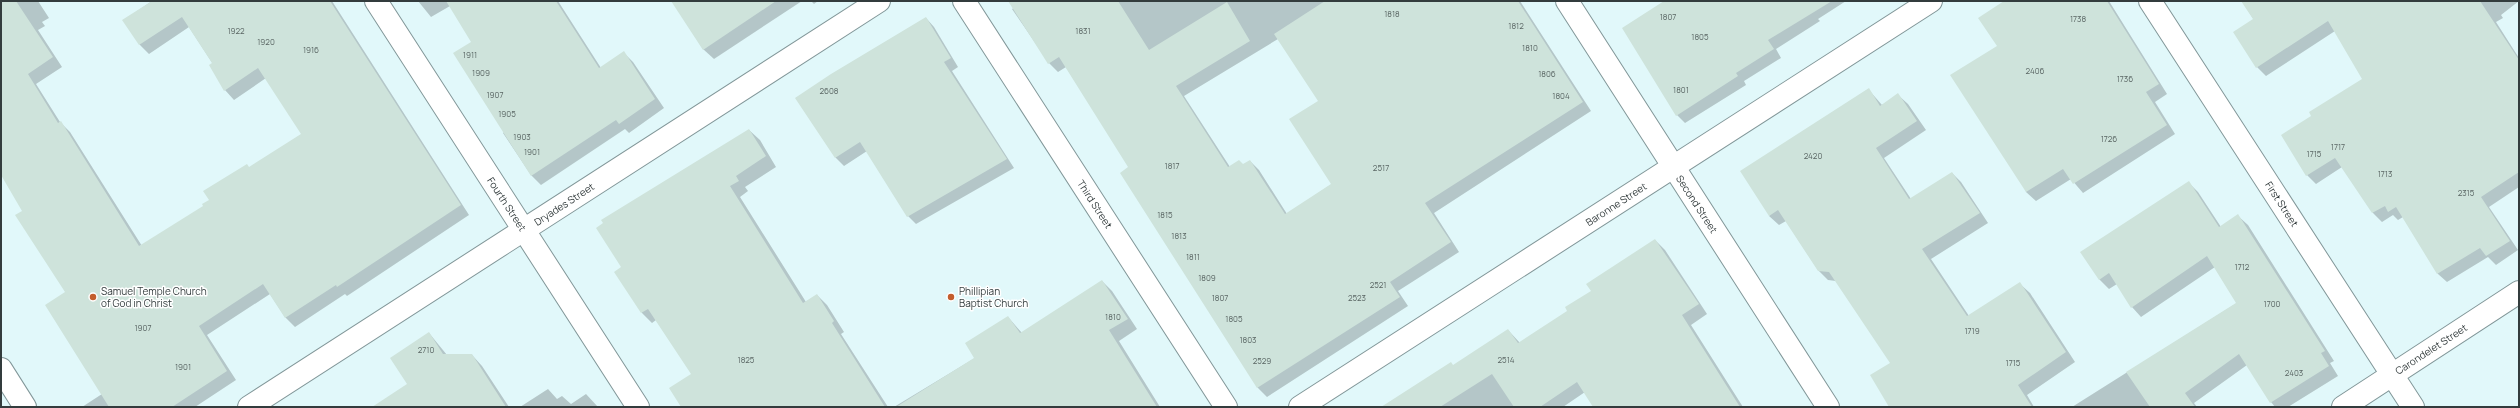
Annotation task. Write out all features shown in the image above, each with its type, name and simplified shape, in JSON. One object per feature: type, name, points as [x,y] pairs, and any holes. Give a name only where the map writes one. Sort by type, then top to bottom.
[{"type":"street","name":"Fourth Street","points":[[376,1],[638,407]]},
{"type":"street","name":"Dryades Street","points":[[249,407],[879,1]]},
{"type":"street","name":"Third Street","points":[[964,1],[1226,407]]},
{"type":"street","name":"Second Street","points":[[1567,1],[1828,407]]},
{"type":"street","name":"Baronne Street","points":[[1300,407],[1931,1]]},
{"type":"street","name":"First Street","points":[[2150,1],[2413,407]]},
{"type":"street","name":"Carondelet Street","points":[[2343,407],[2519,292]]},
{"type":"street","points":[[1,369],[26,407]]},
{"type":"building","points":[[1,1],[16,1],[53,57],[28,74],[58,123],[61,121],[139,246],[203,206],[202,204],[209,200],[203,191],[247,164],[249,167],[301,134],[258,68],[224,91],[209,65],[212,63],[182,17],[139,45],[122,20],[152,1],[330,1],[461,205],[337,287],[336,285],[285,318],[263,284],[199,326],[227,371],[172,407],[109,407],[45,305],[65,292],[15,215],[22,211],[1,175]]},
{"type":"building","points":[[446,1],[556,1],[599,68],[624,51],[655,99],[619,124],[616,120],[531,176],[453,53],[471,42]]},
{"type":"building","points":[[671,1],[776,1],[703,50]]},
{"type":"building","points":[[1008,1],[1118,1],[1149,50],[1227,2],[1250,41],[1176,86],[1228,167],[1239,160],[1243,164],[1250,160],[1285,214],[1331,184],[1289,119],[1318,101],[1274,34],[1325,1],[1518,1],[1583,102],[1425,203],[1451,242],[1390,282],[1400,297],[1257,388],[1120,173],[1128,167],[1059,57],[1048,64]]},
{"type":"building","points":[[1664,1],[1832,1],[1768,40],[1774,49],[1736,73],[1738,76],[1676,116],[1622,28]]},
{"type":"building","points":[[2004,1],[2107,1],[2159,84],[2146,92],[2167,125],[2073,184],[2063,169],[2026,192],[1950,75],[1997,46],[1978,18]]},
{"type":"building","points":[[2241,1],[2480,1],[2519,60],[2519,172],[2481,197],[2510,241],[2486,256],[2480,248],[2437,274],[2396,207],[2388,212],[2385,206],[2372,213],[2335,158],[2306,176],[2281,135],[2311,116],[2309,112],[2362,79],[2328,21],[2256,68],[2233,32],[2253,19]]},
{"type":"building","points":[[926,17],[951,58],[944,62],[1007,159],[907,217],[860,142],[835,158],[795,98],[831,74]]},
{"type":"building","points":[[1869,88],[1880,106],[1898,93],[1917,121],[1876,148],[1909,199],[1952,172],[1980,213],[1922,249],[1967,316],[2020,282],[2066,352],[2018,385],[2032,407],[1889,407],[1870,375],[1890,363],[1829,272],[1818,271],[1778,210],[1769,216],[1740,171]]},
{"type":"building","points":[[749,129],[766,156],[736,176],[739,181],[730,186],[803,303],[817,294],[834,321],[832,323],[885,407],[681,407],[669,388],[691,374],[648,309],[641,313],[614,272],[621,267],[596,228],[603,223],[601,220]]},
{"type":"building","points":[[2189,181],[2219,227],[2238,214],[2325,351],[2321,353],[2329,366],[2270,403],[2239,354],[2185,393],[2195,407],[2150,407],[2126,372],[2236,303],[2207,256],[2131,308],[2109,273],[2099,280],[2080,252]]},
{"type":"building","points":[[1655,239],[1699,304],[1682,315],[1740,407],[1593,407],[1577,382],[1540,407],[1514,407],[1492,374],[1440,407],[1381,407],[1451,362],[1453,365],[1508,329],[1518,343],[1567,311],[1565,307],[1591,291],[1586,284]]},
{"type":"building","points":[[1102,280],[1128,319],[1109,330],[1157,407],[896,407],[974,358],[965,343],[1008,316],[1020,333]]},
{"type":"building","points":[[429,332],[443,354],[472,354],[506,407],[372,407],[407,384],[390,358]]},
{"type":"place","name":"Samuel Temple Church of God in Christ","points":[[93,297]]},
{"type":"place","name":"Phillipian Baptist Church","points":[[951,297]]}]
